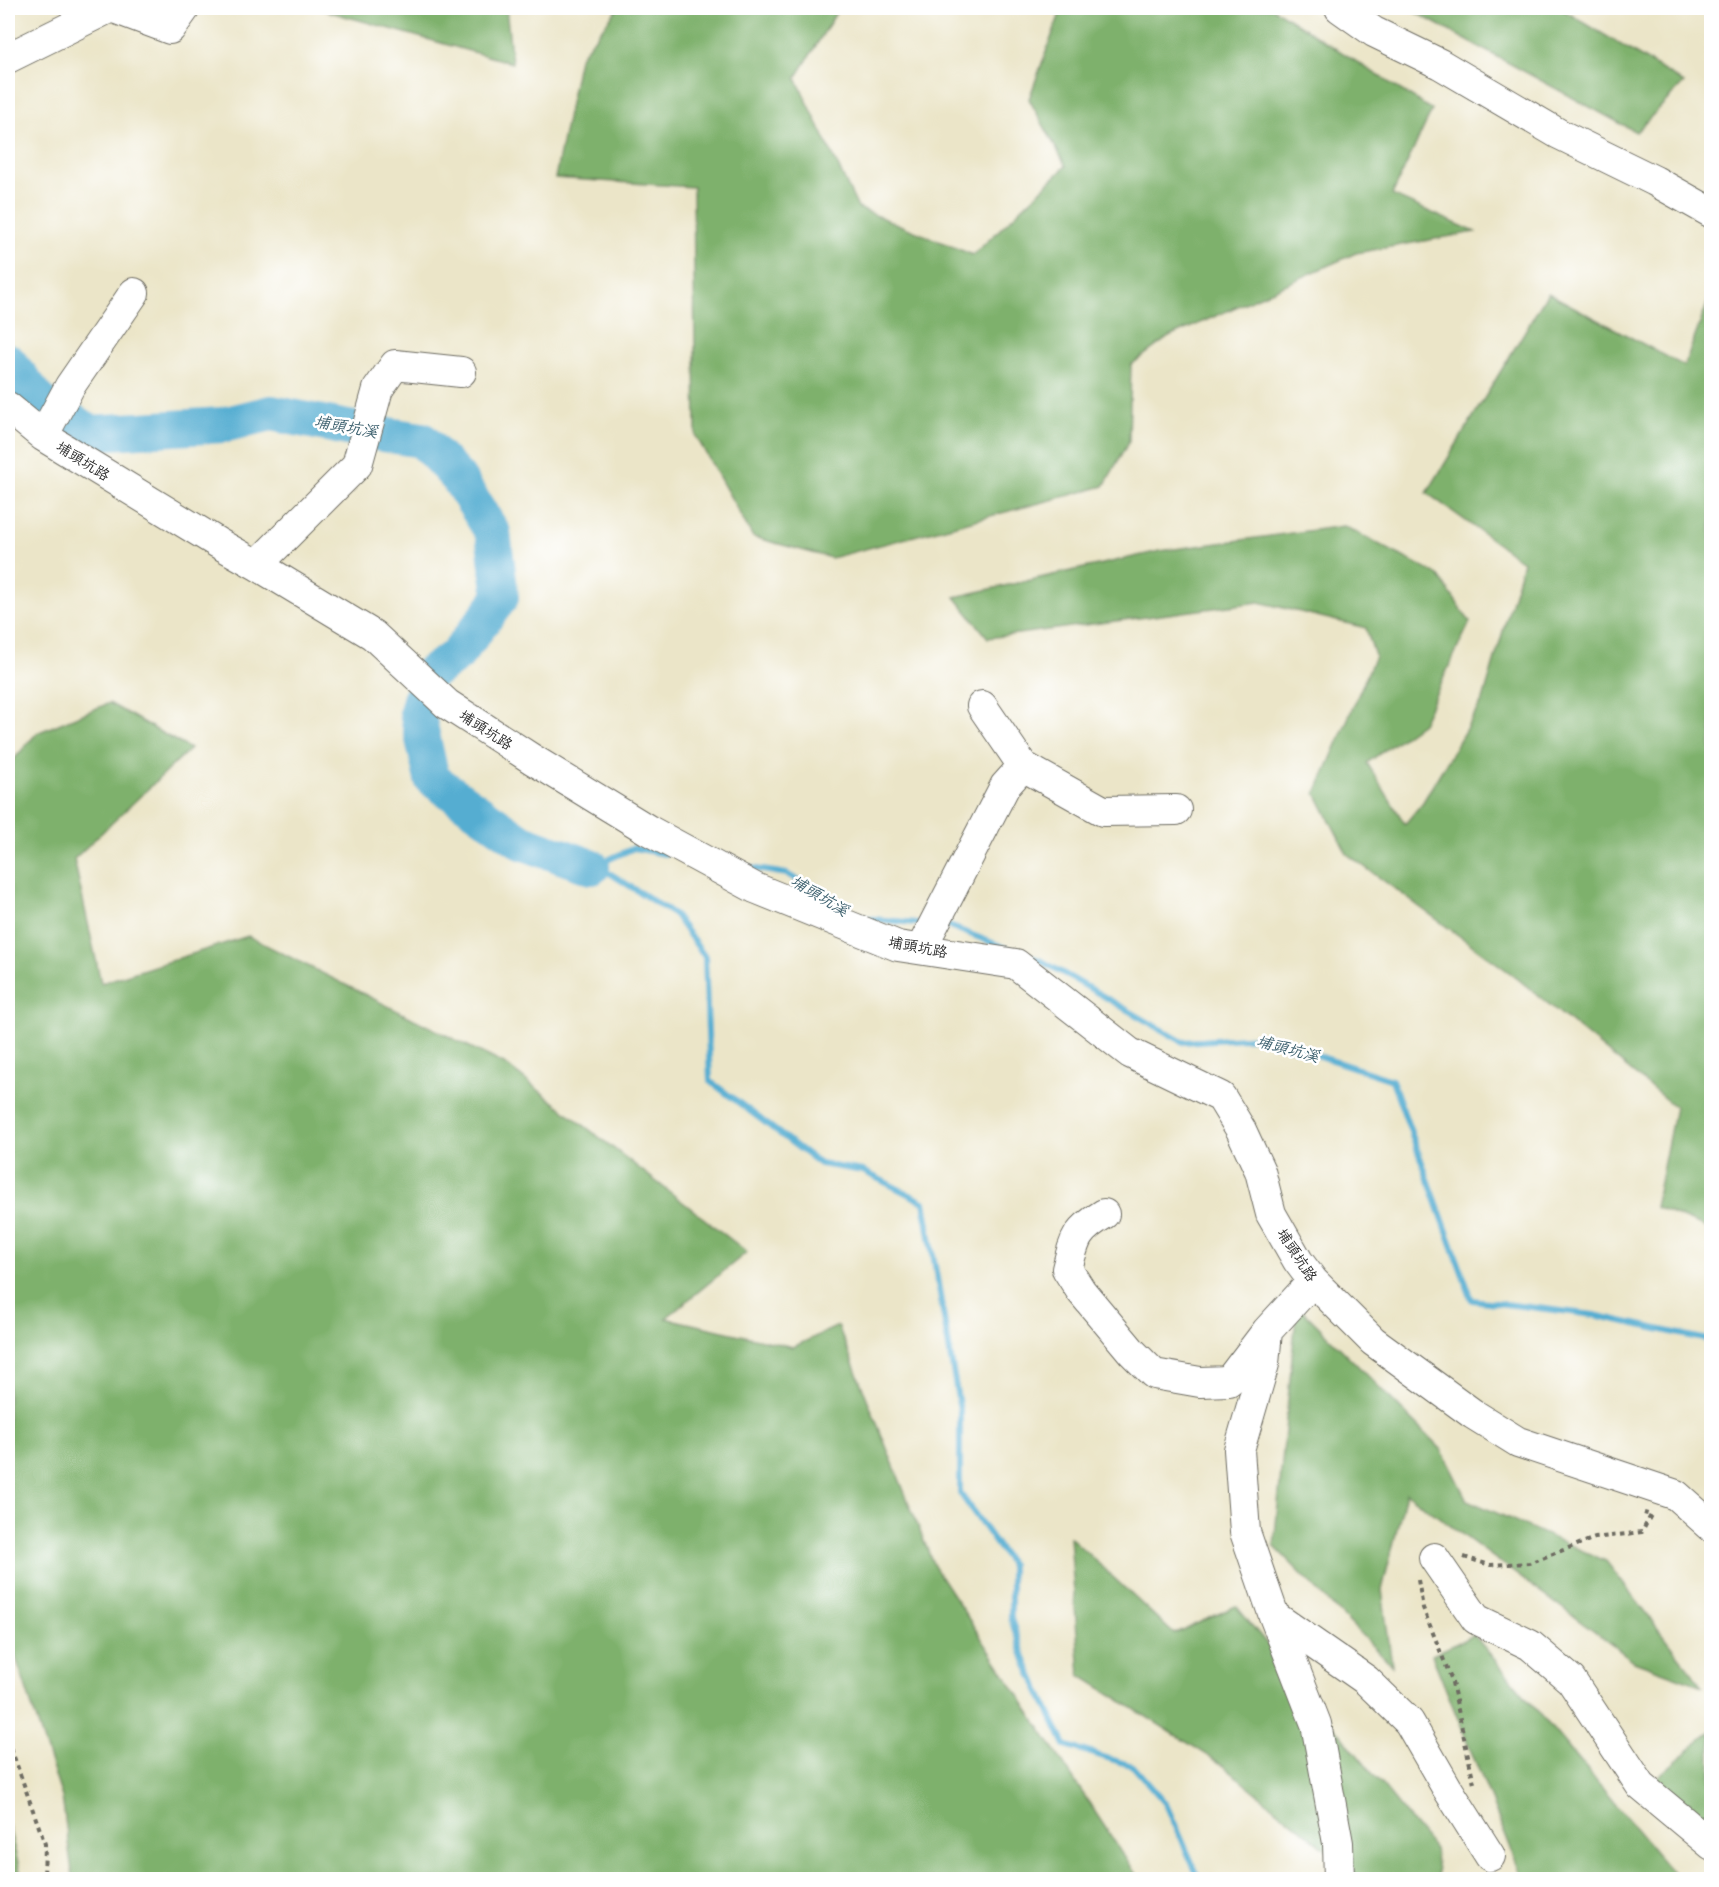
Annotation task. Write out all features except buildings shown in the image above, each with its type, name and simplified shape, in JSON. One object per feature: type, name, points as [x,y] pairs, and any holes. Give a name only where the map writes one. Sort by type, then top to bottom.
[{"type":"street","points":[[8,58],[109,8]]},
{"type":"street","points":[[114,8],[170,29],[185,8]]},
{"type":"street","points":[[1340,8],[1374,32],[1440,64],[1559,134],[1655,181],[1712,213]]},
{"type":"street","points":[[43,436],[70,386],[134,293]]},
{"type":"street","points":[[257,565],[357,465],[378,389],[395,365],[461,372]]},
{"type":"street","name":"埔頭坑路","points":[[8,407],[43,436],[373,634],[447,704],[648,830],[755,888],[898,946],[929,933],[1016,964],[1130,1053],[1221,1097],[1241,1130],[1260,1171],[1271,1214],[1298,1261],[1313,1281],[1373,1341],[1473,1414],[1518,1442],[1676,1495],[1712,1527]]},
{"type":"street","points":[[982,706],[1023,766],[1103,811],[1176,810]]},
{"type":"street","points":[[929,933],[1005,786],[1023,766]]},
{"type":"street","points":[[1104,1214],[1085,1226],[1074,1244],[1067,1269],[1081,1291],[1132,1352],[1155,1374],[1200,1382],[1229,1380],[1267,1331],[1313,1281]]},
{"type":"street","points":[[1267,1331],[1264,1364],[1239,1450],[1245,1532],[1274,1616],[1316,1724],[1338,1843],[1339,1880]]},
{"type":"street","points":[[1434,1558],[1476,1619],[1530,1645],[1571,1680],[1641,1786],[1712,1845]]},
{"type":"street","points":[[1274,1616],[1366,1680],[1409,1722],[1447,1788],[1491,1856]]},
{"type":"path","points":[[8,1740],[45,1844],[44,1880]]},
{"type":"green space","points":[[316,8],[506,8],[512,63]]},
{"type":"green space","points":[[618,8],[839,8],[796,78],[858,208],[973,255],[1066,166],[1029,99],[1062,8],[1273,8],[1432,110],[1392,195],[1475,232],[1356,253],[1169,337],[1131,365],[1129,441],[1104,486],[831,558],[753,537],[696,436],[693,187],[555,178],[579,58]]},
{"type":"green space","points":[[1407,8],[1560,8],[1684,83],[1636,132]]},
{"type":"green space","points":[[1548,293],[1684,366],[1711,294],[1711,1230],[1655,1207],[1675,1107],[1513,975],[1347,854],[1316,793],[1375,656],[1366,628],[1259,602],[988,638],[955,597],[1160,551],[1344,526],[1438,575],[1470,622],[1422,723],[1367,763],[1405,824],[1423,802],[1483,700],[1523,562],[1427,493]]},
{"type":"green space","points":[[109,703],[190,749],[74,859],[101,983],[248,936],[506,1065],[747,1252],[666,1318],[793,1347],[838,1326],[934,1566],[1139,1879],[73,1879],[62,1797],[8,1634],[8,766],[37,733]]},
{"type":"green space","points":[[1297,1305],[1441,1449],[1467,1500],[1606,1561],[1702,1686],[1634,1661],[1406,1493],[1382,1590],[1392,1666],[1274,1546]]},
{"type":"green space","points":[[1070,1537],[1174,1634],[1236,1606],[1434,1849],[1438,1879],[1362,1879],[1220,1763],[1080,1675]]},
{"type":"green space","points":[[1474,1635],[1678,1879],[1523,1879],[1432,1655]]},
{"type":"green space","points":[[1711,1731],[1711,1821],[1654,1780]]},
{"type":"green space","points":[[8,1824],[22,1879],[8,1879]]},
{"type":"waterway","name":"埔頭坑溪","points":[[8,361],[40,401],[91,433],[223,425],[271,413],[422,440],[458,478],[493,533],[501,597],[457,655],[425,677]]},
{"type":"waterway","name":"埔頭坑溪","points":[[420,700],[417,712],[432,779],[522,842],[592,867]]},
{"type":"waterway","name":"埔頭坑溪","points":[[592,867],[634,848],[665,854]]},
{"type":"waterway","points":[[592,867],[611,874],[675,915],[705,957],[710,1081],[820,1164],[863,1171],[924,1202],[960,1411],[960,1493],[1011,1565],[1011,1619],[1026,1663],[1065,1745],[1133,1766],[1166,1804],[1197,1874],[1202,1880]]},
{"type":"waterway","name":"埔頭坑溪","points":[[744,867],[787,874],[847,910]]},
{"type":"waterway","name":"埔頭坑溪","points":[[864,918],[926,924]]},
{"type":"waterway","name":"埔頭坑溪","points":[[942,925],[1011,950]]},
{"type":"waterway","name":"埔頭坑溪","points":[[1026,955],[1042,961],[1183,1042],[1261,1037],[1392,1080],[1472,1300],[1594,1315],[1712,1341]]}]
